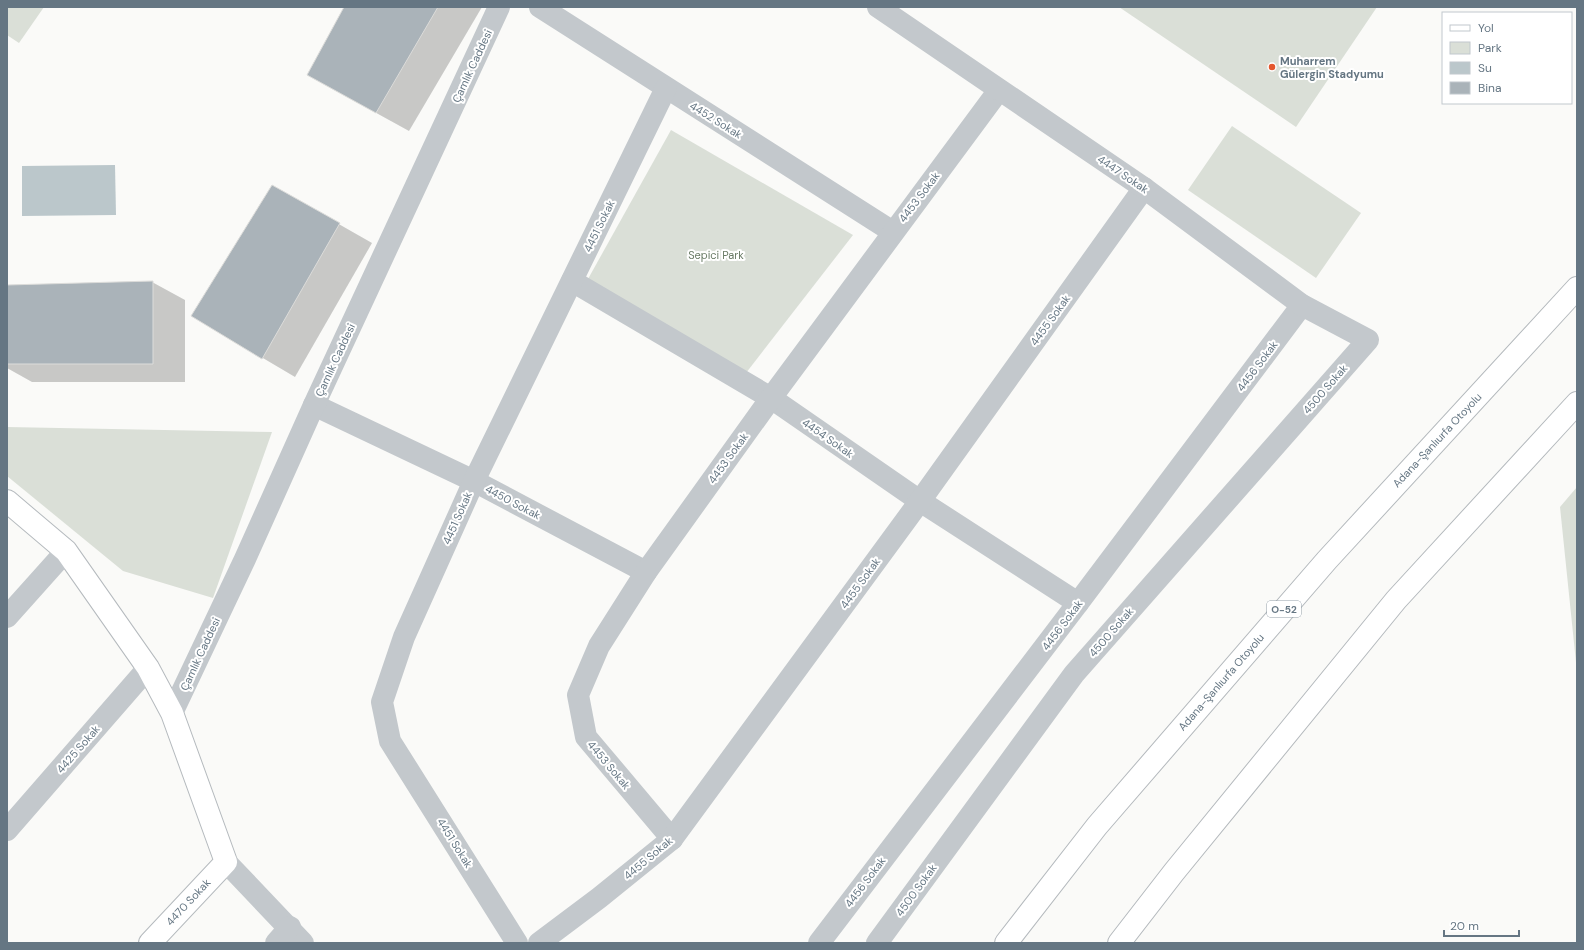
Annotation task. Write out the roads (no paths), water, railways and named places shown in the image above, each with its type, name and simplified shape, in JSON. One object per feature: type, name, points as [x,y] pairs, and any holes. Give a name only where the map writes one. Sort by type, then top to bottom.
[{"type":"main road","name":"Adana-Şanlıurfa Otoyolu","points":[[1006,943],[1097,826],[1327,560],[1577,288]]},
{"type":"main road","points":[[1119,943],[1179,866],[1396,600],[1577,403]]},
{"type":"main road","points":[[7,501],[66,551],[148,668],[172,713],[226,862]]},
{"type":"main road","name":"4470 Sokak","points":[[150,943],[226,862]]},
{"type":"street","name":"Çamlık Caddesi","points":[[172,713],[245,559],[314,405],[499,7]]},
{"type":"street","name":"4452 Sokak","points":[[540,7],[893,232]]},
{"type":"street","name":"4447 Sokak","points":[[878,7],[1144,188],[1302,305],[1368,340]]},
{"type":"street","name":"4451 Sokak","points":[[517,943],[390,741],[382,702],[404,637],[474,481],[666,88]]},
{"type":"street","name":"4453 Sokak","points":[[672,839],[586,737],[578,695],[599,646],[646,572],[771,398],[999,90]]},
{"type":"street","name":"4455 Sokak","points":[[539,943],[599,898],[672,839],[920,501],[1144,188]]},
{"type":"street","name":"4454 Sokak","points":[[572,281],[771,398],[920,501],[1078,603]]},
{"type":"street","name":"4456 Sokak","points":[[819,943],[1078,603],[1302,305]]},
{"type":"street","name":"4500 Sokak","points":[[877,943],[1074,674],[1368,340]]},
{"type":"street","name":"4450 Sokak","points":[[314,405],[474,481],[646,572]]},
{"type":"street","points":[[7,617],[66,551]]},
{"type":"street","name":"4425 Sokak","points":[[7,830],[148,668]]},
{"type":"street","points":[[226,862],[290,938]]},
{"type":"water","points":[[115,165],[116,215],[22,216],[22,166]]},
{"type":"place","name":"Muharrem Gülergin Stadyumu","points":[[1272,67]]},
{"type":"park label","name":"Sepici Park","points":[[716,255]]}]
